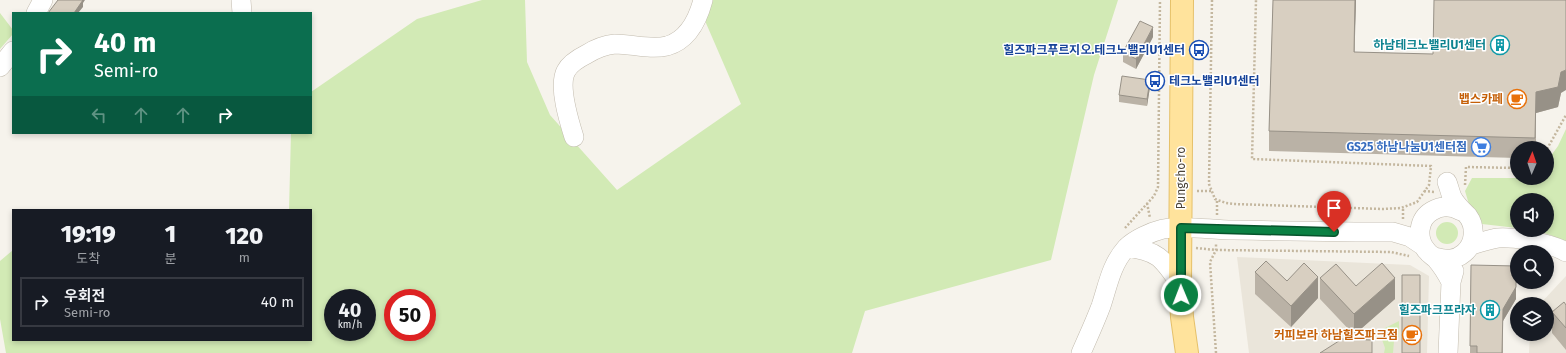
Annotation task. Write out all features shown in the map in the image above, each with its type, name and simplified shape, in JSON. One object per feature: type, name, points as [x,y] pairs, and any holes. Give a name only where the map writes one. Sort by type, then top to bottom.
[{"type":"main road","name":"Pungcho-ro","points":[[1182,0],[1180,77],[1180,284],[1182,317],[1187,353]]},
{"type":"street","points":[[37,12],[43,0]]},
{"type":"street","points":[[241,0],[242,12]]},
{"type":"street","points":[[574,137],[564,92],[565,72],[572,63],[593,50],[615,44],[654,47],[667,46],[678,41],[685,36],[692,26],[703,0]]},
{"type":"street","points":[[0,67],[12,52]]},
{"type":"street","points":[[1393,232],[1410,227],[1445,206],[1453,207],[1500,238],[1545,244],[1566,252]]},
{"type":"street","points":[[1424,253],[1420,236],[1420,227],[1430,214]]},
{"type":"street","points":[[1448,353],[1451,282],[1474,231],[1467,217]]},
{"type":"street","points":[[1081,353],[1090,333],[1114,266],[1127,247],[1140,238],[1165,229],[1181,228],[1393,232],[1410,237],[1424,253],[1446,272],[1451,282]]},
{"type":"street","points":[[1424,253],[1443,260],[1452,259],[1466,250],[1500,238]]},
{"type":"street","points":[[1127,247],[1147,250],[1160,258],[1168,265],[1180,284]]},
{"type":"path","points":[[1148,201],[1156,192],[1158,187],[1160,0]]},
{"type":"path","points":[[1212,0],[1209,184],[1215,199],[1234,204],[1383,209],[1401,208],[1417,202],[1429,186],[1432,166],[1252,160],[1256,0]]},
{"type":"path","points":[[1551,141],[1566,115]]},
{"type":"path","points":[[1464,186],[1466,167],[1510,168]]},
{"type":"path","points":[[1216,353],[1210,262],[1216,250],[1424,253]]},
{"type":"shaded area","points":[[1237,257],[1410,265],[1429,276],[1427,353],[1249,353]]},
{"type":"shaded area","points":[[1566,276],[1566,353],[1529,353],[1530,341],[1554,341],[1554,297],[1546,297]]},
{"type":"green space","points":[[482,0],[525,0],[527,62],[550,115],[617,190],[741,104],[696,0],[1118,0],[1094,75],[1051,260],[865,311],[852,353],[6,353],[0,319],[0,261],[12,251],[12,341],[312,341],[312,209],[289,209],[291,134],[312,134],[312,91],[417,19]]},
{"type":"green space","points":[[0,13],[12,29],[12,35],[0,49]]},
{"type":"green space","points":[[1566,129],[1566,241],[1554,236],[1554,193],[1510,193],[1510,227],[1482,224],[1471,211],[1465,191],[1472,178],[1510,178],[1510,185],[1554,185],[1554,151]]},
{"type":"green space","points":[[1447,222],[1451,223],[1457,229],[1457,237],[1451,243],[1447,244],[1443,243],[1437,237],[1436,233],[1437,229],[1443,223]]},
{"type":"green space","points":[[1399,321],[1399,337],[1394,341],[1393,353],[1384,353],[1385,348],[1379,331]]},
{"type":"building","points":[[58,0],[83,0],[75,12],[49,12]]},
{"type":"building","points":[[1273,0],[1355,0],[1354,52],[1433,54],[1434,0],[1566,0],[1566,70],[1561,72],[1558,87],[1536,92],[1535,138],[1269,131]]},
{"type":"building","points":[[1140,21],[1153,27],[1136,59],[1123,52]]},
{"type":"building","points":[[1122,76],[1150,80],[1147,99],[1119,95]]},
{"type":"building","points":[[1266,261],[1287,281],[1304,263],[1318,277],[1291,306],[1255,272]]},
{"type":"building","points":[[1382,263],[1395,278],[1354,314],[1320,278],[1336,264],[1356,286]]},
{"type":"building","name":"힐즈파크프라자","points":[[1471,265],[1510,266],[1510,289],[1515,289],[1503,309],[1502,353],[1477,353],[1477,346],[1470,346]]},
{"type":"building","points":[[1402,275],[1420,275],[1420,353],[1402,353]]},
{"type":"building","points":[[1564,302],[1566,305],[1566,328],[1554,314],[1554,310]]},
{"type":"building","points":[[1342,339],[1372,340],[1372,353],[1320,353]]},
{"type":"place","name":"하남테크노밸리U1센터","points":[[1500,45]]},
{"type":"place","name":"힐즈파크푸르지오.테크노밸리U1센터","points":[[1199,50]]},
{"type":"place","name":"테크노밸리U1센터","points":[[1155,81]]},
{"type":"place","name":"뱁스카페","points":[[1517,99]]},
{"type":"place","name":"GS25 하남나눔U1센터점","points":[[1481,147]]},
{"type":"place","name":"힐즈파크프라자","points":[[1490,310]]},
{"type":"place","name":"커피보라 하남힐즈파크점","points":[[1412,335]]},
{"type":"route","points":[[1181,295],[1181,228],[1334,232]]}]
